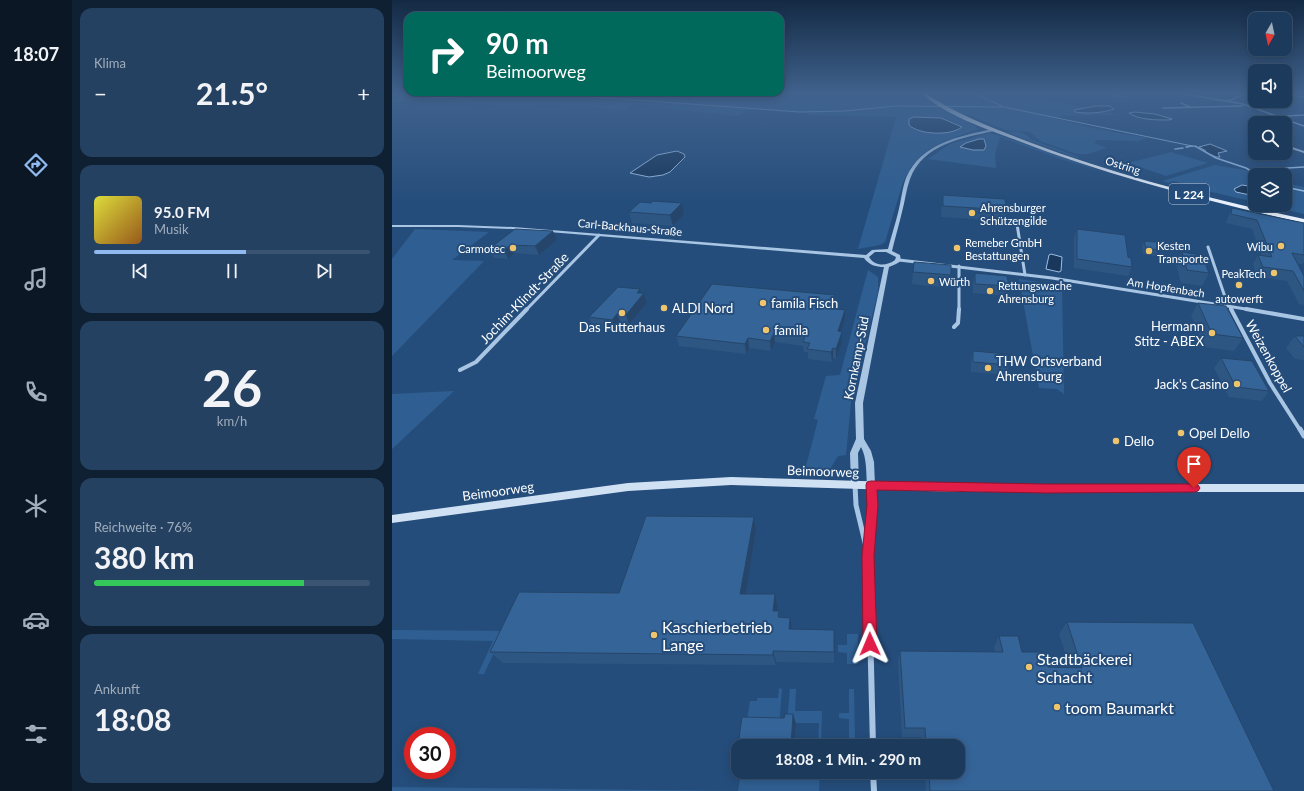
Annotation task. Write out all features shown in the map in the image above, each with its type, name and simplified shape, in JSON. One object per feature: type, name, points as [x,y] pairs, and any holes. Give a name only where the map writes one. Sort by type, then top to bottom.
[{"type":"main road","name":"Ostring","points":[[993,130],[1050,152],[1138,180],[1213,200],[1304,221]]},
{"type":"main road","name":"Beimoorweg","points":[[392,519],[628,486],[731,481],[855,485],[1066,488],[1304,488]]},
{"type":"street","points":[[890,251],[905,187],[909,175],[915,166],[925,155],[938,146],[980,130],[993,130]]},
{"type":"street","points":[[970,134],[993,130]]},
{"type":"street","points":[[1292,148],[1304,152]]},
{"type":"street","points":[[1017,224],[1025,275]]},
{"type":"street","name":"Carl-Backhaus-Straße","points":[[392,226],[491,227],[867,257]]},
{"type":"street","name":"Jochim-Klindt-Straße","points":[[460,370],[476,362],[599,235]]},
{"type":"street","points":[[883,250],[892,242]]},
{"type":"street","name":"Weizenkoppel","points":[[1208,247],[1215,271],[1230,306],[1270,383],[1304,436]]},
{"type":"street","points":[[883,250],[890,251],[898,256],[899,260],[894,264],[881,266],[872,264],[867,259],[871,253],[883,250]]},
{"type":"street","name":"Am Hopfenbach","points":[[899,260],[1025,275],[1230,306],[1304,319]]},
{"type":"street","name":"Kornkamp-Süd","points":[[881,266],[883,281]]},
{"type":"street","name":"Kornkamp-Süd","points":[[871,485],[870,462],[867,451],[860,439],[858,413],[887,266]]},
{"type":"street","points":[[954,327],[958,323],[959,318],[959,266]]},
{"type":"street","name":"Kornkamp-Süd","points":[[855,485],[854,453],[860,439]]},
{"type":"street","points":[[855,485],[856,505],[868,556]]},
{"type":"street","points":[[871,485],[872,505],[868,556],[873,739]]},
{"type":"street","points":[[873,779],[874,791]]},
{"type":"shaded area","points":[[892,130],[917,130],[927,133],[942,133],[956,130],[976,130],[934,146],[917,160],[903,182],[885,242],[880,245],[858,249]]},
{"type":"shaded area","points":[[918,130],[957,130],[943,133]]},
{"type":"shaded area","points":[[1005,130],[1103,130],[1148,138],[1137,141],[1097,140],[1094,143],[1107,148],[1088,154],[1077,154],[1040,141],[1030,132]]},
{"type":"shaded area","points":[[1006,132],[1023,133],[1032,140],[1079,157],[1077,158]]},
{"type":"shaded area","points":[[989,133],[1101,171],[1061,159],[1000,137],[995,155],[996,168],[928,159],[950,144]]},
{"type":"shaded area","points":[[984,139],[986,146],[984,150],[973,150],[960,147],[966,143]]},
{"type":"shaded area","points":[[1210,144],[1227,151],[1218,153],[1220,157],[1216,157],[1205,152],[1206,151],[1199,147]]},
{"type":"shaded area","points":[[677,151],[684,154],[685,157],[670,172],[663,175],[649,177],[630,173],[657,155]]},
{"type":"shaded area","points":[[1171,152],[1208,163],[1166,176],[1128,163]]},
{"type":"shaded area","points":[[1215,165],[1248,171],[1248,200],[1190,187],[1192,186],[1173,181],[1169,183],[1162,181]]},
{"type":"shaded area","points":[[1292,184],[1304,187],[1304,214],[1292,211]]},
{"type":"shaded area","points":[[1242,185],[1248,186],[1248,195],[1236,192],[1234,189]]},
{"type":"shaded area","points":[[415,229],[489,232],[452,260],[484,261],[392,356],[392,259]]},
{"type":"shaded area","points":[[1051,254],[1062,257],[1061,271],[1059,272],[1046,269],[1049,255]]},
{"type":"shaded area","points":[[868,270],[878,277],[878,292],[851,402],[846,455],[838,456],[830,469],[819,471],[805,470],[818,420],[814,419],[826,376],[840,375]]},
{"type":"shaded area","points":[[1019,279],[1065,286],[1062,290],[1064,394],[1057,389],[1039,388]]},
{"type":"shaded area","points":[[454,391],[392,449],[392,394]]},
{"type":"shaded area","points":[[392,630],[504,631],[484,674],[478,674],[493,641],[392,639]]},
{"type":"shaded area","points":[[847,634],[858,634],[858,664],[847,664],[847,653],[838,652],[838,645],[847,645]]},
{"type":"shaded area","points":[[779,688],[782,689],[779,727],[746,727],[750,701],[757,701],[757,698],[778,698]]},
{"type":"shaded area","points":[[790,689],[796,689],[795,711],[822,711],[821,739],[818,739],[819,723],[787,723]]},
{"type":"shaded area","points":[[849,689],[854,689],[855,739],[849,739],[849,719],[839,718],[839,713],[849,713]]},
{"type":"shaded area","points":[[740,779],[820,779],[819,791],[738,791]]},
{"type":"shaded area","points":[[392,787],[735,791],[392,791]]},
{"type":"building","points":[[943,195],[1005,199],[1007,210],[943,206]]},
{"type":"building","points":[[653,201],[682,203],[670,215],[629,212],[640,202],[651,203]]},
{"type":"building","points":[[1232,208],[1304,223],[1304,255],[1292,253],[1304,276],[1304,291],[1293,271],[1263,267],[1258,255],[1272,257],[1257,220],[1231,214]]},
{"type":"building","points":[[515,229],[553,231],[535,246],[510,245],[504,250],[489,249]]},
{"type":"building","points":[[1077,229],[1125,235],[1128,257],[1131,258],[1132,267],[1077,259]]},
{"type":"building","points":[[1144,241],[1157,242],[1159,250],[1146,248]]},
{"type":"building","points":[[1182,252],[1202,255],[1209,273],[1187,270]]},
{"type":"building","points":[[914,262],[951,265],[951,275],[913,272]]},
{"type":"building","points":[[975,273],[1007,276],[1009,286],[975,284]]},
{"type":"building","name":"famila","points":[[712,284],[835,295],[831,308],[845,310],[838,331],[842,332],[836,349],[833,348],[831,352],[807,349],[810,343],[803,342],[805,336],[774,333],[770,341],[748,338],[745,344],[676,336]]},
{"type":"building","points":[[618,287],[640,289],[637,293],[644,293],[626,315],[617,314],[612,320],[589,317]]},
{"type":"building","points":[[1198,303],[1226,306],[1243,338],[1212,334]]},
{"type":"building","points":[[1295,336],[1304,336],[1304,347]]},
{"type":"building","points":[[973,351],[1008,354],[1009,365],[973,362]]},
{"type":"building","points":[[1221,358],[1252,361],[1269,391],[1236,387]]},
{"type":"building","points":[[646,516],[754,517],[740,594],[775,594],[773,611],[779,611],[778,617],[790,618],[789,629],[834,630],[834,652],[773,651],[773,655],[490,652],[519,592],[619,593]]},
{"type":"building","name":"toom Baumarkt","points":[[1067,622],[1193,623],[1274,791],[930,791],[929,779],[965,779],[965,739],[926,739],[925,728],[905,728],[900,651],[1003,652],[999,636],[1018,636],[1022,652],[1044,652],[1048,667],[1082,668]]},
{"type":"building","points":[[785,714],[793,714],[791,739],[739,739],[742,717],[784,718]]},
{"type":"waterway","points":[[1115,130],[1193,146]]},
{"type":"waterway","points":[[1192,146],[1186,147],[1193,146]]},
{"type":"waterway","points":[[1197,147],[1216,158],[1248,169]]},
{"type":"waterway","points":[[1175,149],[1183,148]]},
{"type":"waterway","points":[[1287,168],[1304,167]]},
{"type":"waterway","points":[[1292,188],[1304,191]]},
{"type":"place","name":"Ahrensburger Schützengilde","points":[[972,213]]},
{"type":"place","name":"Wibu","points":[[1281,246]]},
{"type":"place","name":"Carmotec","points":[[513,248]]},
{"type":"place","name":"Remeber GmbH Bestattungen","points":[[957,248]]},
{"type":"place","name":"Kesten Transporte","points":[[1149,251]]},
{"type":"place","name":"PeakTech","points":[[1274,273]]},
{"type":"place","name":"Würth","points":[[931,281]]},
{"type":"place","name":"autowerft","points":[[1239,285]]},
{"type":"place","name":"Rettungswache Ahrensburg","points":[[990,291]]},
{"type":"place","name":"famila Fisch","points":[[763,303]]},
{"type":"place","name":"ALDI Nord","points":[[664,308]]},
{"type":"place","name":"Das Futterhaus","points":[[622,313]]},
{"type":"place","name":"famila","points":[[766,330]]},
{"type":"place","name":"Hermann Stitz - ABEX","points":[[1212,333]]},
{"type":"place","name":"THW Ortsverband Ahrensburg","points":[[988,368]]},
{"type":"place","name":"Jack's Casino","points":[[1237,384]]},
{"type":"place","name":"Opel Dello","points":[[1181,433]]},
{"type":"place","name":"Dello","points":[[1116,441]]},
{"type":"place","name":"Kaschierbetrieb Lange","points":[[654,635]]},
{"type":"place","name":"Stadtbäckerei Schacht","points":[[1029,667]]},
{"type":"place","name":"toom Baumarkt","points":[[1057,707]]},
{"type":"route","points":[[870,644],[868,556],[872,505],[871,485],[960,488],[1194,488]]}]
